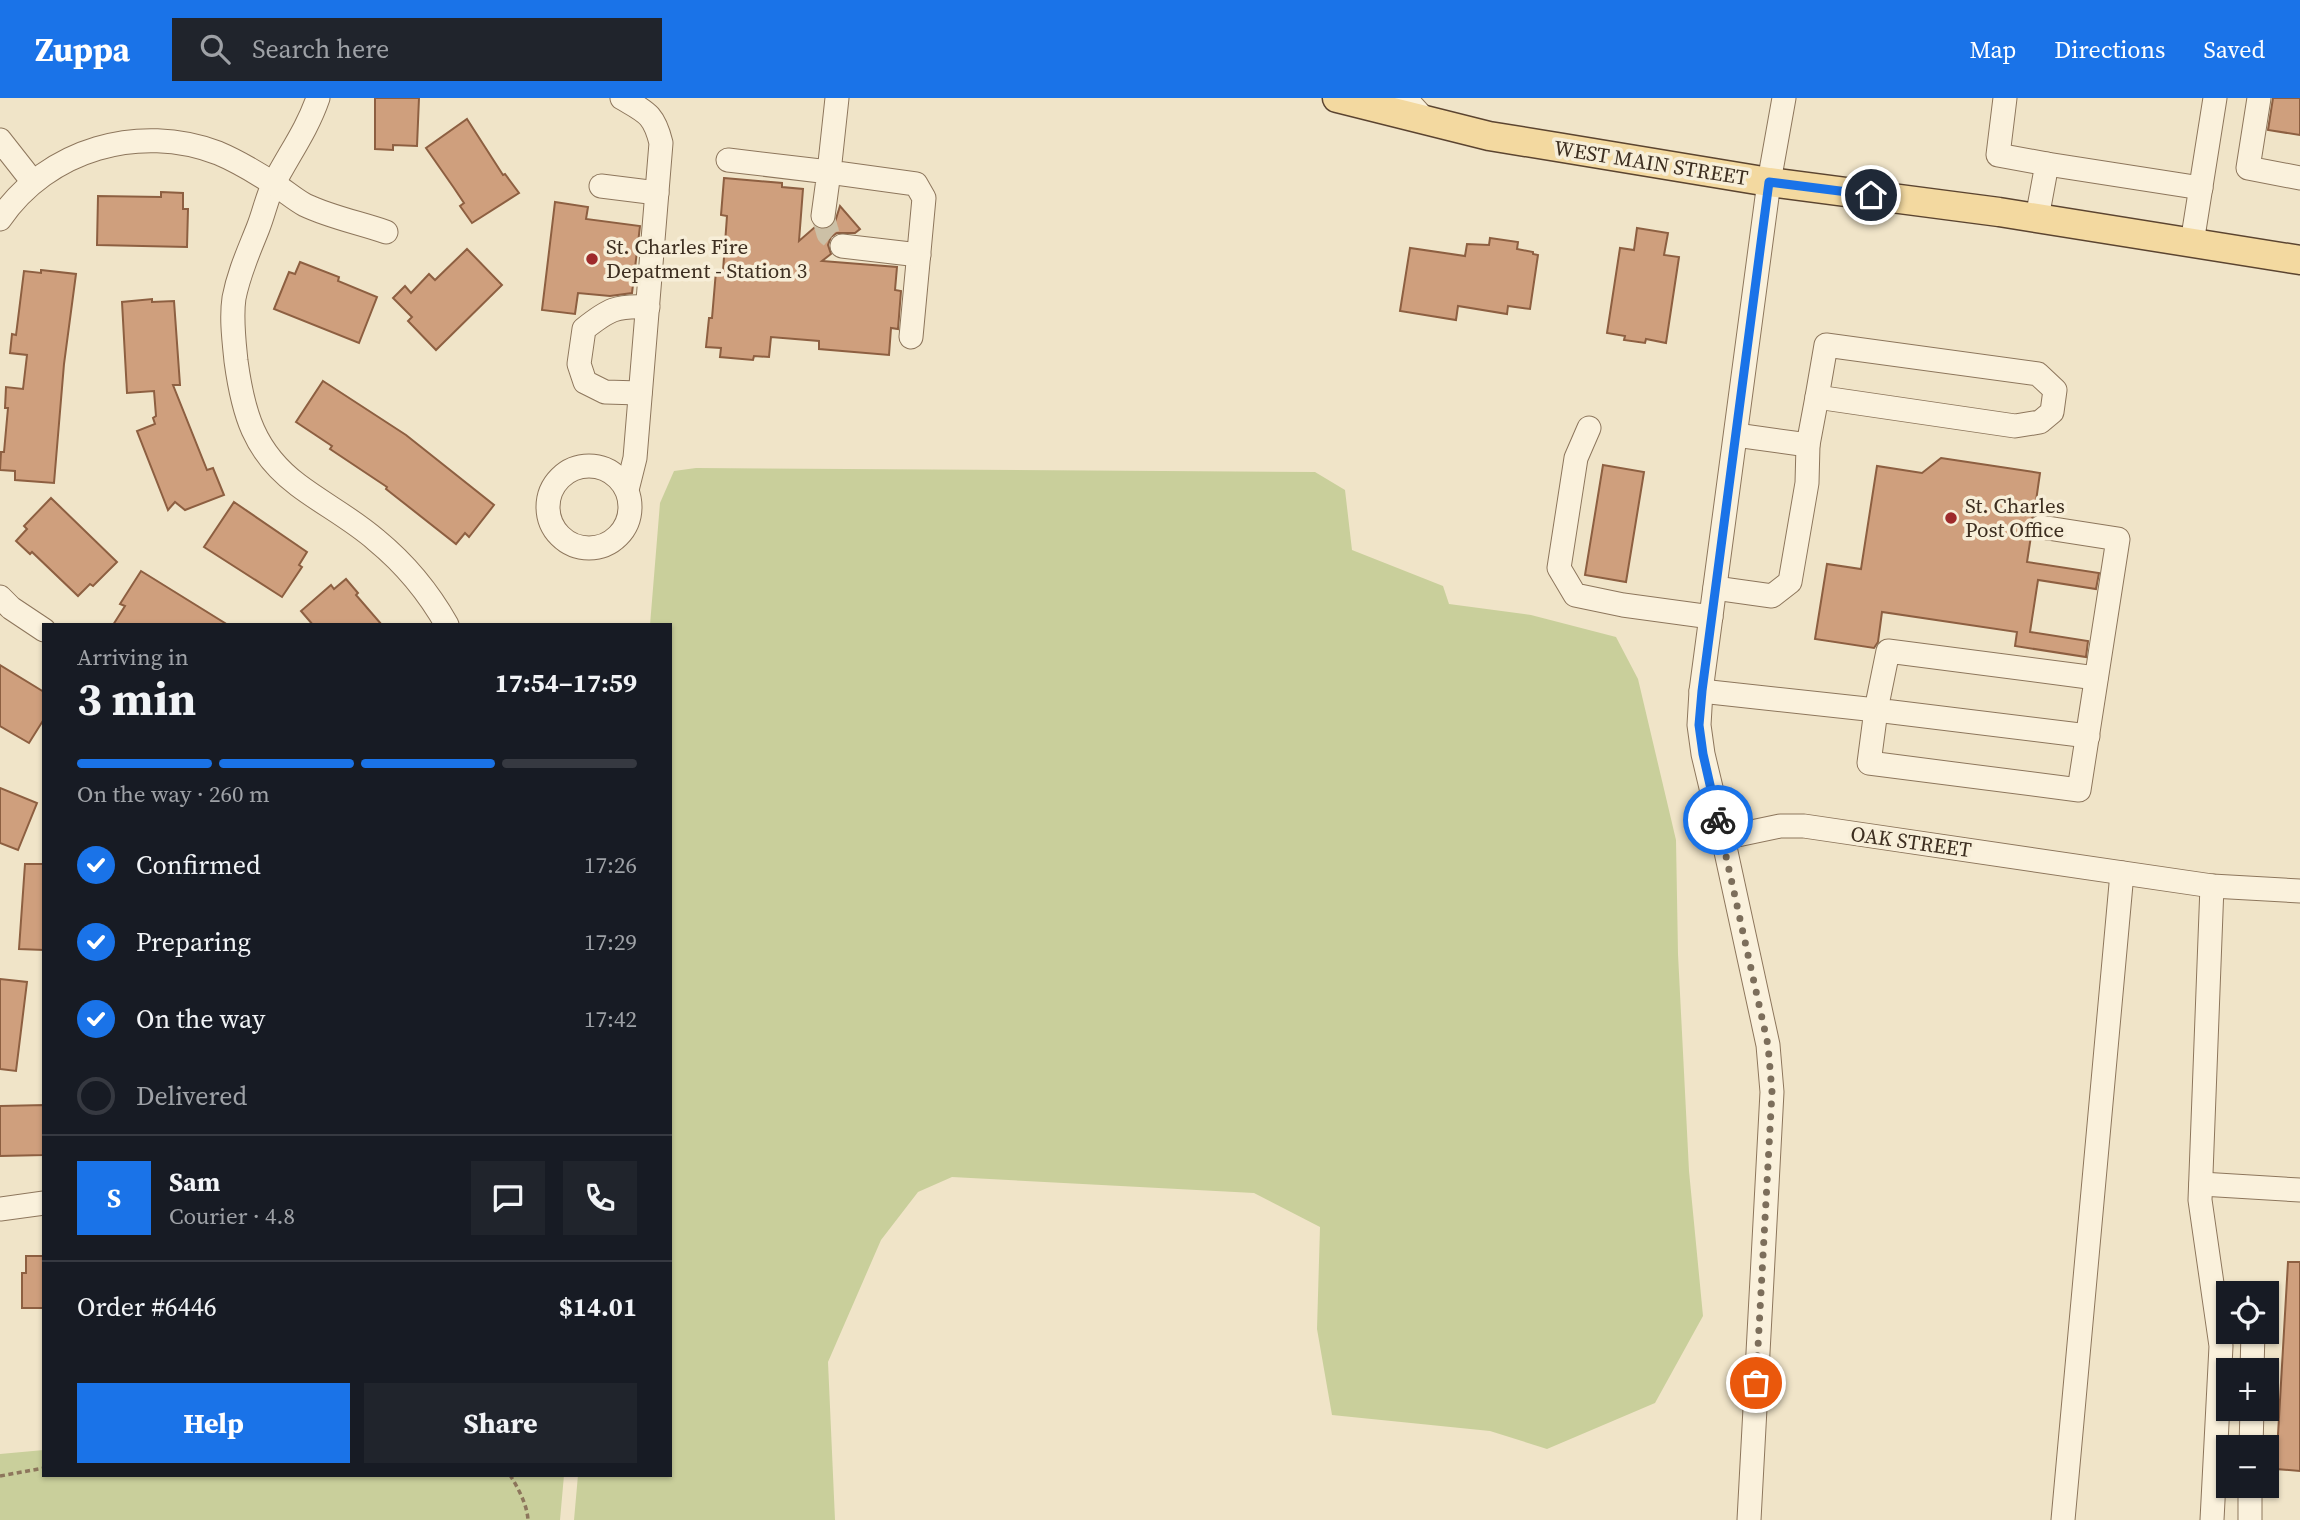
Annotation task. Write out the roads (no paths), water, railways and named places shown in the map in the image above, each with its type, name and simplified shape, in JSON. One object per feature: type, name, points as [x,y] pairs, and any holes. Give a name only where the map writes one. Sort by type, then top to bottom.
[{"type":"main road","name":"WEST MAIN STREET","points":[[1337,98],[1489,136],[1769,182],[2038,218],[2300,260]]},
{"type":"street","points":[[318,98],[312,116],[274,184],[244,257],[234,300],[234,345],[239,388],[247,421],[264,452],[278,468],[376,540],[422,587],[446,623]]},
{"type":"street","points":[[622,98],[647,112],[656,123],[661,143],[635,457],[627,490]]},
{"type":"street","points":[[822,216],[837,98]]},
{"type":"street","points":[[1405,98],[1426,121]]},
{"type":"street","points":[[1749,1520],[1772,1092],[1768,1045],[1703,754],[1699,725],[1769,182],[1784,98]]},
{"type":"street","points":[[2005,98],[1998,155],[2201,188]]},
{"type":"street","points":[[2192,243],[2215,98]]},
{"type":"street","points":[[2259,98],[2248,168],[2300,178]]},
{"type":"street","points":[[0,140],[33,182]]},
{"type":"street","points":[[0,219],[16,197],[33,182],[69,159],[107,145],[148,141],[217,153],[274,184],[305,205],[386,232]]},
{"type":"street","points":[[728,160],[916,184],[924,198],[911,337]]},
{"type":"street","points":[[2038,218],[2047,164]]},
{"type":"street","points":[[601,186],[657,193]]},
{"type":"street","points":[[842,246],[919,255]]},
{"type":"street","points":[[640,393],[604,392],[585,382],[579,364],[584,329],[601,316],[623,306],[648,307]]},
{"type":"street","points":[[1715,588],[1772,596],[1790,582],[1807,484],[1808,445],[1826,345],[2038,374],[2055,390],[2052,412],[2040,422],[2015,426],[1817,397]]},
{"type":"street","points":[[1589,428],[1576,458],[1559,568],[1575,595],[1623,605],[1711,617]]},
{"type":"street","points":[[1735,435],[1808,445]]},
{"type":"street","points":[[2040,527],[2118,538],[2079,790],[1869,763],[1888,651],[2096,678]]},
{"type":"street","points":[[0,597],[10,608],[42,629]]},
{"type":"street","points":[[1702,691],[2088,736]]},
{"type":"street","name":"OAK STREET","points":[[1723,838],[1780,826],[1804,826],[2212,886],[2300,891]]},
{"type":"street","points":[[2063,1520],[2122,873]]},
{"type":"street","points":[[2212,886],[2200,1200],[2218,1281]]},
{"type":"street","points":[[2201,1184],[2300,1190]]},
{"type":"street","points":[[0,1209],[42,1203]]},
{"type":"street","points":[[2213,1520],[2221,1344]]},
{"type":"street","points":[[2250,1498],[2250,1520]]},
{"type":"tunnel","points":[[823,216],[828,234],[842,246]]},
{"type":"place","name":"St. Charles Fire Depatment - Station 3","points":[[592,259]]},
{"type":"place","name":"St. Charles Post Office","points":[[1951,518]]}]
